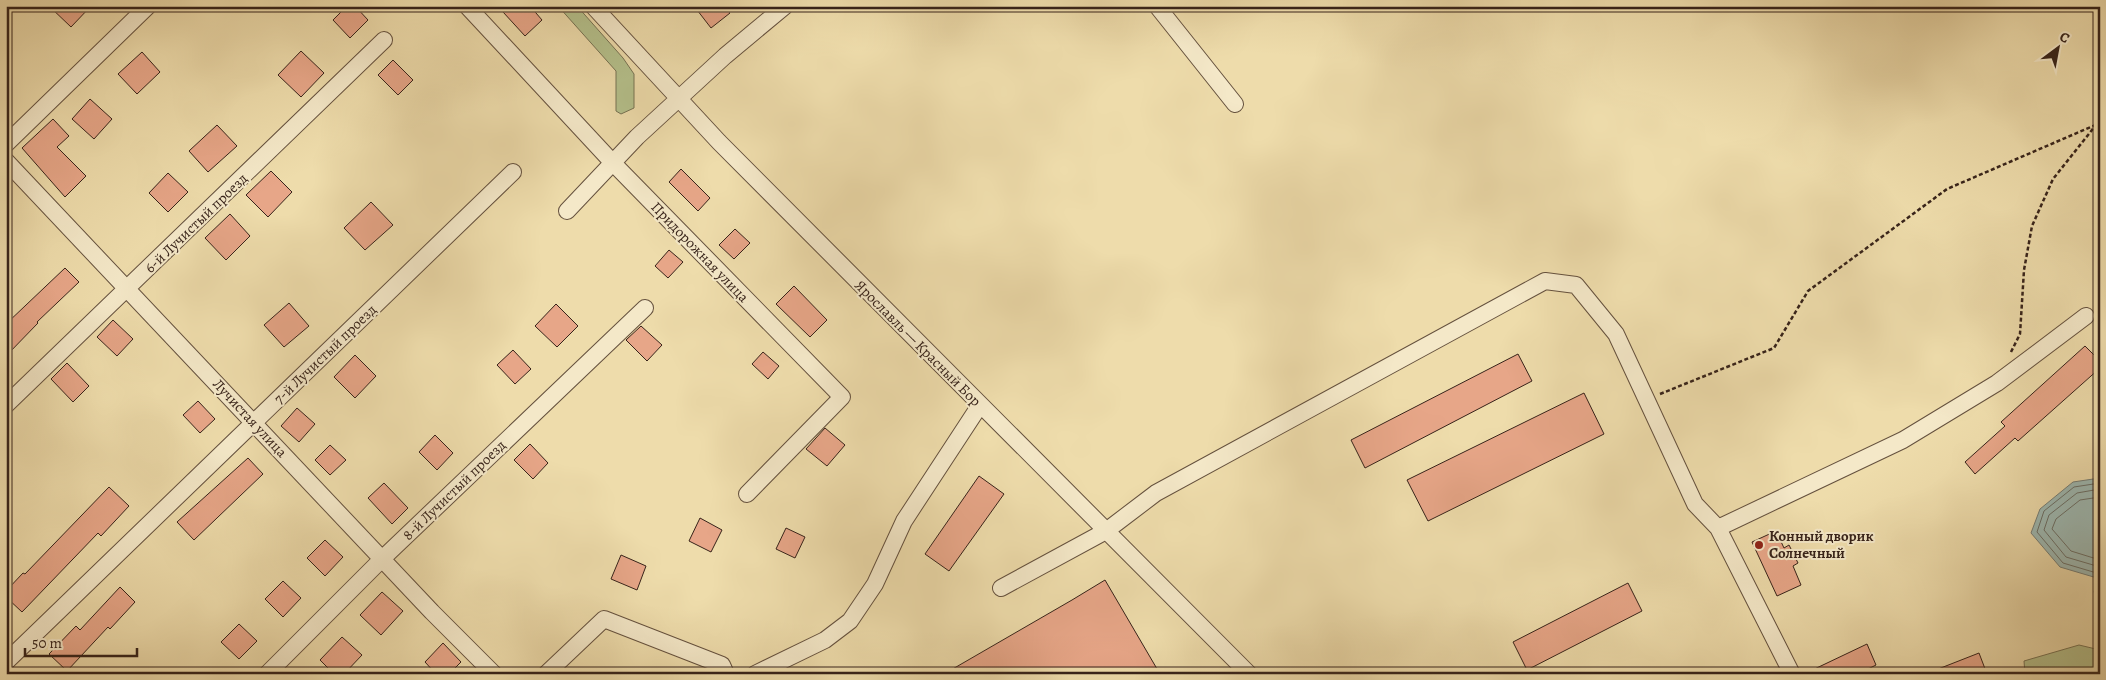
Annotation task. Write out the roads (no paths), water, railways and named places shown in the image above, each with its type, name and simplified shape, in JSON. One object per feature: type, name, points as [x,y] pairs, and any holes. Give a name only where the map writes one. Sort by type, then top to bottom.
[{"type":"street","points":[[6,144],[148,6]]},
{"type":"street","name":"Придорожная улица","points":[[467,6],[612,163],[842,397],[747,494]]},
{"type":"street","name":"Ярославль — Красный Бор","points":[[593,6],[719,142],[1249,674]]},
{"type":"street","points":[[567,210],[678,98],[785,6]]},
{"type":"street","points":[[1157,6],[1235,104]]},
{"type":"street","name":"6-й Лучистый проезд","points":[[6,405],[384,40]]},
{"type":"street","name":"Лучистая улица","points":[[6,161],[382,559],[494,674]]},
{"type":"street","name":"7-й Лучистый проезд","points":[[6,662],[513,172]]},
{"type":"street","points":[[1001,588],[1106,531],[1156,494],[1545,281],[1576,285],[1616,334],[1695,504],[1718,528],[1792,674]]},
{"type":"street","name":"8-й Лучистый проезд","points":[[266,674],[382,559],[645,308]]},
{"type":"street","points":[[1718,528],[1903,440],[1997,383],[2086,316]]},
{"type":"street","points":[[755,674],[825,640],[850,621],[875,584],[904,521],[980,405]]},
{"type":"street","points":[[546,674],[604,619],[722,665],[726,674]]},
{"type":"water","points":[[2100,478],[2100,603],[2094,592],[2097,578],[2060,567],[2031,533],[2040,509],[2073,482]]},
{"type":"place","name":"Конный дворик Солнечный","points":[[1759,545]]}]
